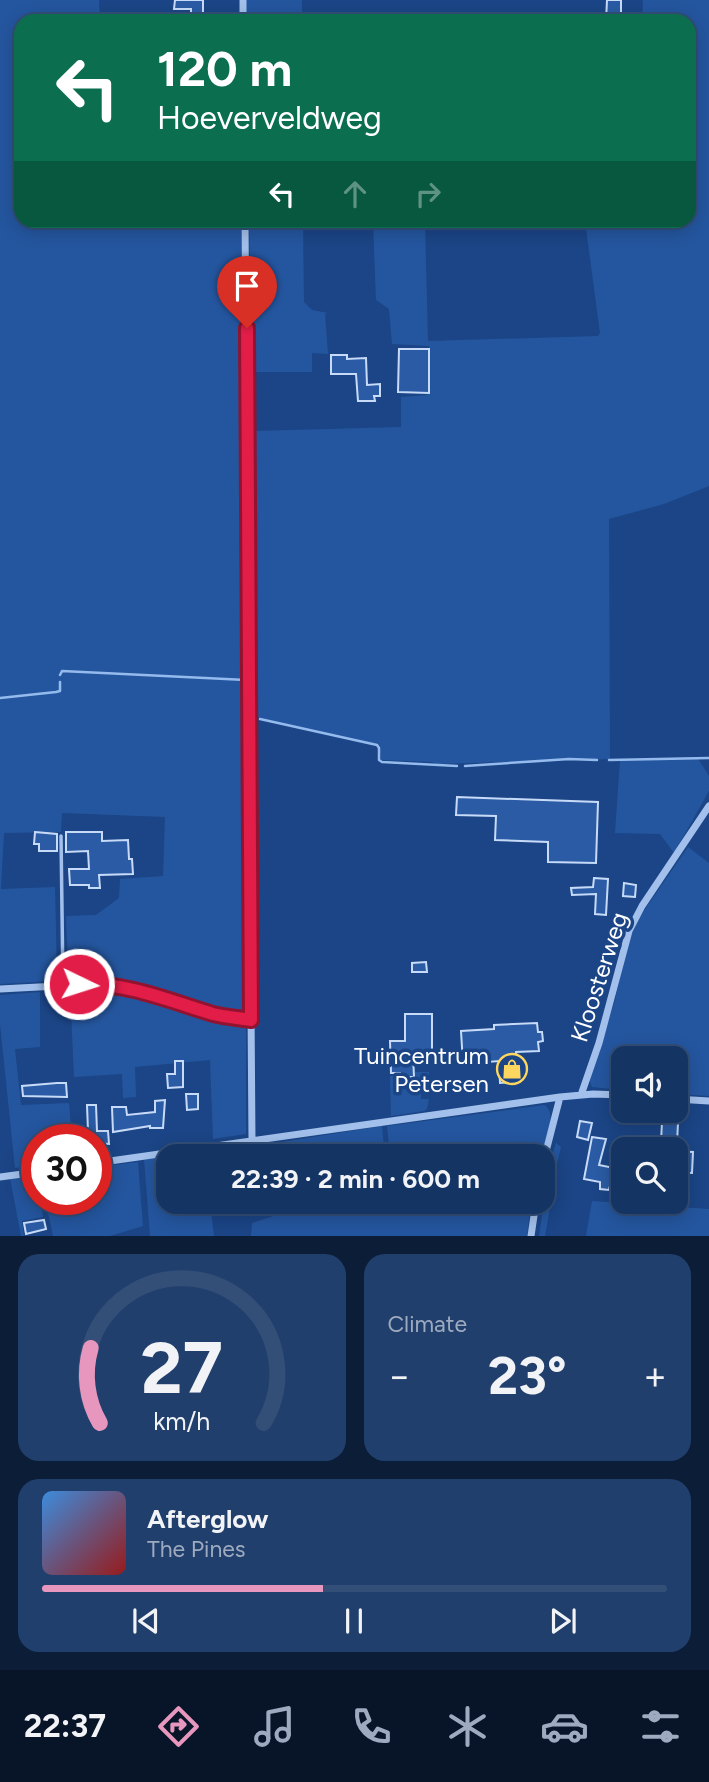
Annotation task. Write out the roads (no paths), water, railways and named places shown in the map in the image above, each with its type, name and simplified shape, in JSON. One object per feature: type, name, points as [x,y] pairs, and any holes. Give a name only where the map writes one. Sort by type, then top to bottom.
[{"type":"street","points":[[246,228],[252,1141]]},
{"type":"street","name":"Kloosterweg","points":[[581,1095],[629,931],[642,906],[709,807]]},
{"type":"street","points":[[0,989],[96,984],[139,990],[216,1015],[251,1020]]},
{"type":"street","points":[[112,1161],[560,1097],[611,1095]]},
{"type":"street","points":[[548,1144],[560,1097]]},
{"type":"street","points":[[688,1100],[709,1101]]},
{"type":"street","points":[[0,1177],[21,1174]]},
{"type":"street","points":[[531,1236],[534,1214]]},
{"type":"lane","points":[[61,836],[63,985]]},
{"type":"waterway","points":[[60,675],[62,671],[246,680]]},
{"type":"waterway","points":[[0,698],[60,691],[60,682]]},
{"type":"waterway","points":[[260,719],[377,745],[379,760],[382,762],[457,766]]},
{"type":"waterway","points":[[609,760],[709,758]]},
{"type":"waterway","points":[[465,766],[569,759],[597,760]]},
{"type":"place","name":"Tuincentrum Petersen","points":[[512,1069]]}]
